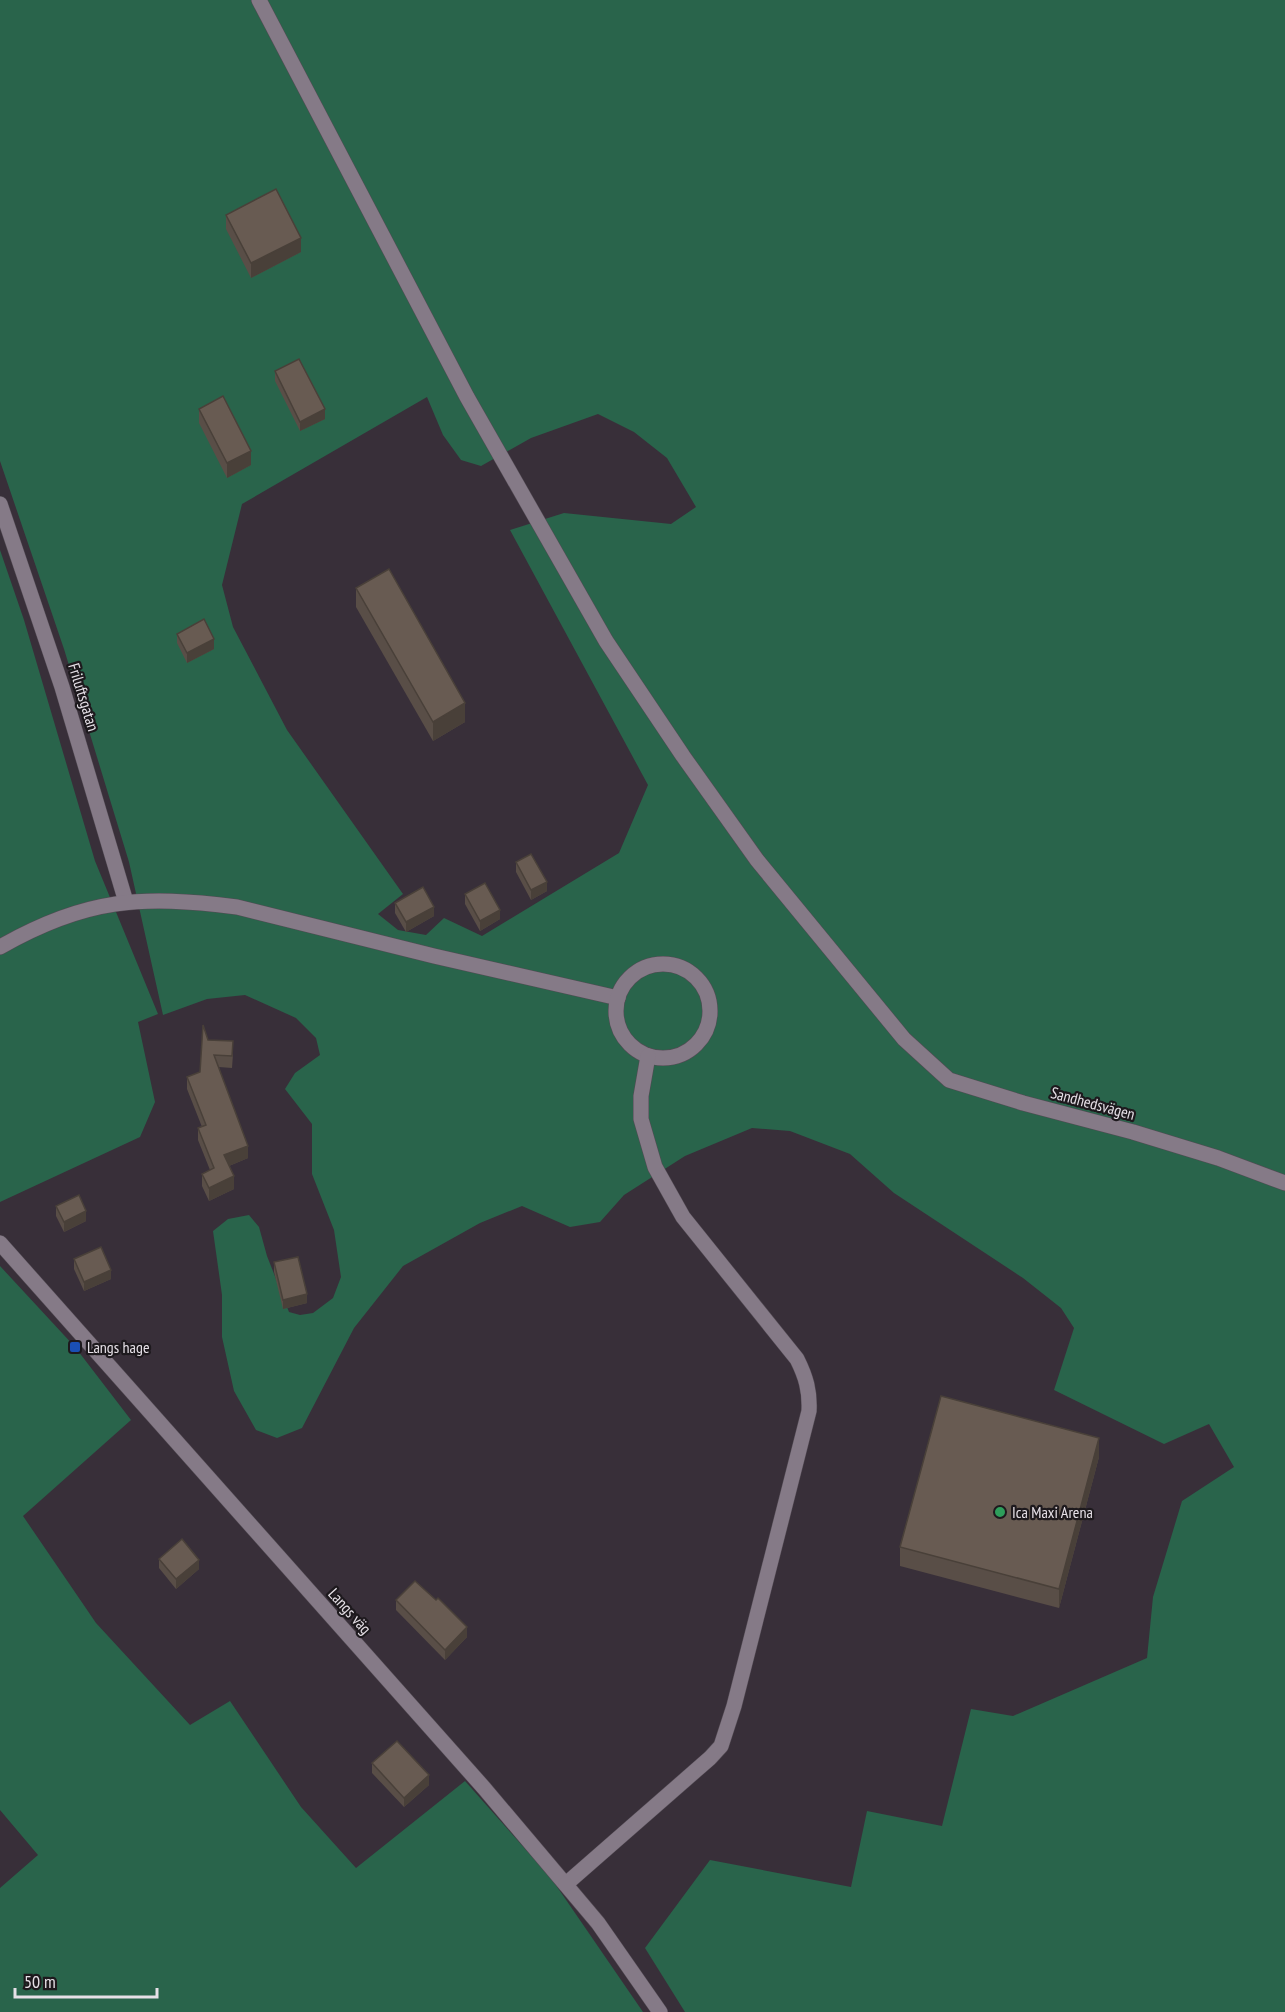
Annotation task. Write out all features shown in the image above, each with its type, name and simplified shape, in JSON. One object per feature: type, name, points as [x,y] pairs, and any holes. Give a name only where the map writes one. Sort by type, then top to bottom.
[{"type":"street","name":"Sandhedsvägen","points":[[259,0],[467,397],[606,641],[683,756],[757,860],[904,1039],[949,1080],[1023,1103],[1133,1132],[1208,1155],[1285,1183]]},
{"type":"street","name":"Friluftsgatan","points":[[0,504],[62,687],[126,902]]},
{"type":"street","points":[[0,947],[35,927],[57,918],[105,904],[156,900],[237,907],[434,956],[618,998]]},
{"type":"street","points":[[664,964],[686,970],[698,980],[706,993],[710,1008],[709,1023],[698,1043],[686,1052],[671,1057],[648,1056],[636,1049],[622,1033],[616,1012],[618,998],[625,984],[636,974],[649,967],[664,964]]},
{"type":"street","points":[[566,1884],[721,1746],[734,1706],[809,1411],[810,1393],[797,1359],[683,1217],[655,1167],[641,1119],[640,1096],[648,1056]]},
{"type":"street","name":"Langs väg","points":[[0,1243],[484,1788],[566,1884],[620,1953],[660,2012]]},
{"type":"green space","points":[[0,0],[1285,0],[1285,2012],[685,2012],[645,1948],[710,1860],[851,1887],[867,1811],[942,1826],[971,1709],[1013,1716],[1147,1658],[1153,1597],[1182,1501],[1234,1467],[1209,1424],[1164,1444],[1054,1390],[1074,1328],[1061,1308],[1023,1278],[894,1193],[850,1154],[790,1131],[752,1128],[685,1156],[624,1195],[600,1222],[570,1227],[522,1206],[480,1223],[403,1266],[354,1328],[302,1428],[277,1438],[256,1430],[234,1391],[222,1337],[222,1295],[213,1231],[228,1219],[249,1215],[259,1227],[267,1256],[289,1312],[300,1315],[313,1313],[333,1298],[341,1277],[334,1230],[312,1174],[312,1124],[285,1089],[295,1073],[320,1055],[316,1038],[296,1018],[245,995],[207,999],[163,1015],[129,862],[64,649],[0,461]],"holes":[[[427,397],[443,435],[461,460],[481,466],[531,438],[598,414],[634,432],[667,458],[696,507],[671,524],[564,513],[510,530],[648,785],[619,853],[482,936],[444,918],[426,935],[398,930],[378,914],[403,894],[287,730],[233,627],[222,585],[242,504]]]},
{"type":"green space","points":[[0,550],[24,620],[95,861],[158,1014],[138,1022],[155,1102],[140,1137],[0,1202]]},
{"type":"green space","points":[[0,1266],[75,1347],[131,1420],[23,1516],[96,1623],[190,1725],[230,1701],[301,1807],[356,1868],[465,1781],[551,1878],[643,2012],[0,2012],[0,1888],[38,1855],[0,1810]]},
{"type":"building","points":[[276,189],[301,238],[251,263],[226,215]]},
{"type":"building","points":[[299,359],[325,409],[300,422],[275,371]]},
{"type":"building","points":[[223,396],[251,451],[227,463],[199,409]]},
{"type":"building","points":[[389,569],[465,703],[433,722],[356,588]]},
{"type":"building","points":[[204,619],[214,639],[187,653],[177,634]]},
{"type":"building","points":[[531,854],[547,882],[531,890],[516,862]]},
{"type":"building","points":[[485,883],[500,910],[480,921],[465,894]]},
{"type":"building","points":[[423,887],[434,907],[406,922],[395,903]]},
{"type":"building","points":[[203,1025],[208,1040],[233,1041],[232,1056],[214,1055],[248,1146],[224,1155],[234,1176],[209,1188],[202,1174],[214,1168],[198,1128],[206,1125],[187,1077],[200,1072]]},
{"type":"building","points":[[79,1195],[86,1211],[64,1222],[56,1206]]},
{"type":"building","points":[[101,1247],[111,1270],[84,1282],[74,1259]]},
{"type":"building","points":[[298,1257],[307,1294],[283,1300],[274,1262]]},
{"type":"building","name":"Ica Maxi Arena","points":[[941,1396],[1099,1438],[1059,1589],[900,1547]]},
{"type":"building","points":[[182,1539],[199,1560],[176,1579],[159,1559]]},
{"type":"building","points":[[415,1581],[436,1600],[438,1598],[467,1627],[445,1650],[396,1600]]},
{"type":"building","points":[[397,1741],[429,1775],[404,1798],[372,1763]]},
{"type":"place","name":"Langs hage","points":[[75,1347]]},
{"type":"place","name":"Ica Maxi Arena","points":[[1000,1512]]}]
